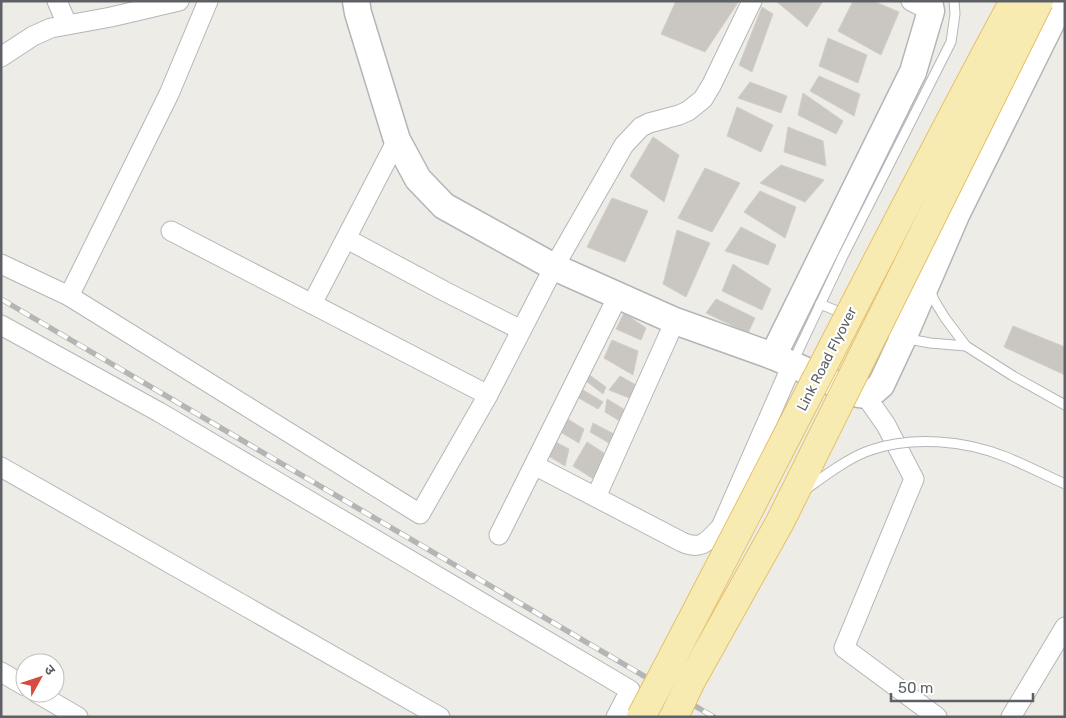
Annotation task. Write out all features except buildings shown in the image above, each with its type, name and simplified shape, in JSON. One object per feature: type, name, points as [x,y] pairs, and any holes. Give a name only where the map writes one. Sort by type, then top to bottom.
[{"type":"main road","name":"Link Road Flyover","points":[[641,717],[740,529],[932,154],[1014,1]]},
{"type":"main road","points":[[673,717],[790,500],[1039,1]]},
{"type":"street","points":[[57,1],[67,24]]},
{"type":"street","points":[[1,58],[33,36],[51,28],[111,17],[179,1]]},
{"type":"street","points":[[69,296],[169,94],[208,1]]},
{"type":"street","points":[[356,1],[397,140],[418,179],[444,206],[554,267],[618,296],[675,321],[782,360],[841,387],[865,395],[881,385],[956,215],[1062,1]]},
{"type":"street","points":[[1,264],[69,296],[420,514],[488,395],[554,267],[631,137],[641,127],[688,111],[703,99],[752,1]]},
{"type":"street","points":[[534,465],[692,546],[710,539],[721,527],[782,360],[913,72],[931,4]]},
{"type":"street","points":[[312,304],[397,140]]},
{"type":"street","points":[[171,231],[488,395]]},
{"type":"street","points":[[347,239],[521,330]]},
{"type":"street","points":[[499,535],[618,296]]},
{"type":"street","points":[[596,497],[675,321]]},
{"type":"street","points":[[1,325],[159,412],[673,717]]},
{"type":"street","points":[[865,395],[886,425],[914,479],[844,648],[937,717]]},
{"type":"street","points":[[1,467],[440,717]]},
{"type":"street","points":[[1011,717],[1065,627]]},
{"type":"street","points":[[1,672],[15,680]]},
{"type":"street","points":[[616,717],[630,690]]},
{"type":"street","points":[[54,703],[78,717]]},
{"type":"lane","points":[[782,360],[820,304],[951,42],[955,14],[931,4]]},
{"type":"lane","points":[[927,282],[934,300],[966,346],[1013,376],[1065,405]]},
{"type":"lane","points":[[820,304],[903,338],[930,343],[966,346]]},
{"type":"lane","points":[[790,500],[835,469],[869,450],[906,441],[954,443],[1004,456],[1065,484]]},
{"type":"railway","points":[[1,299],[714,717]]}]
